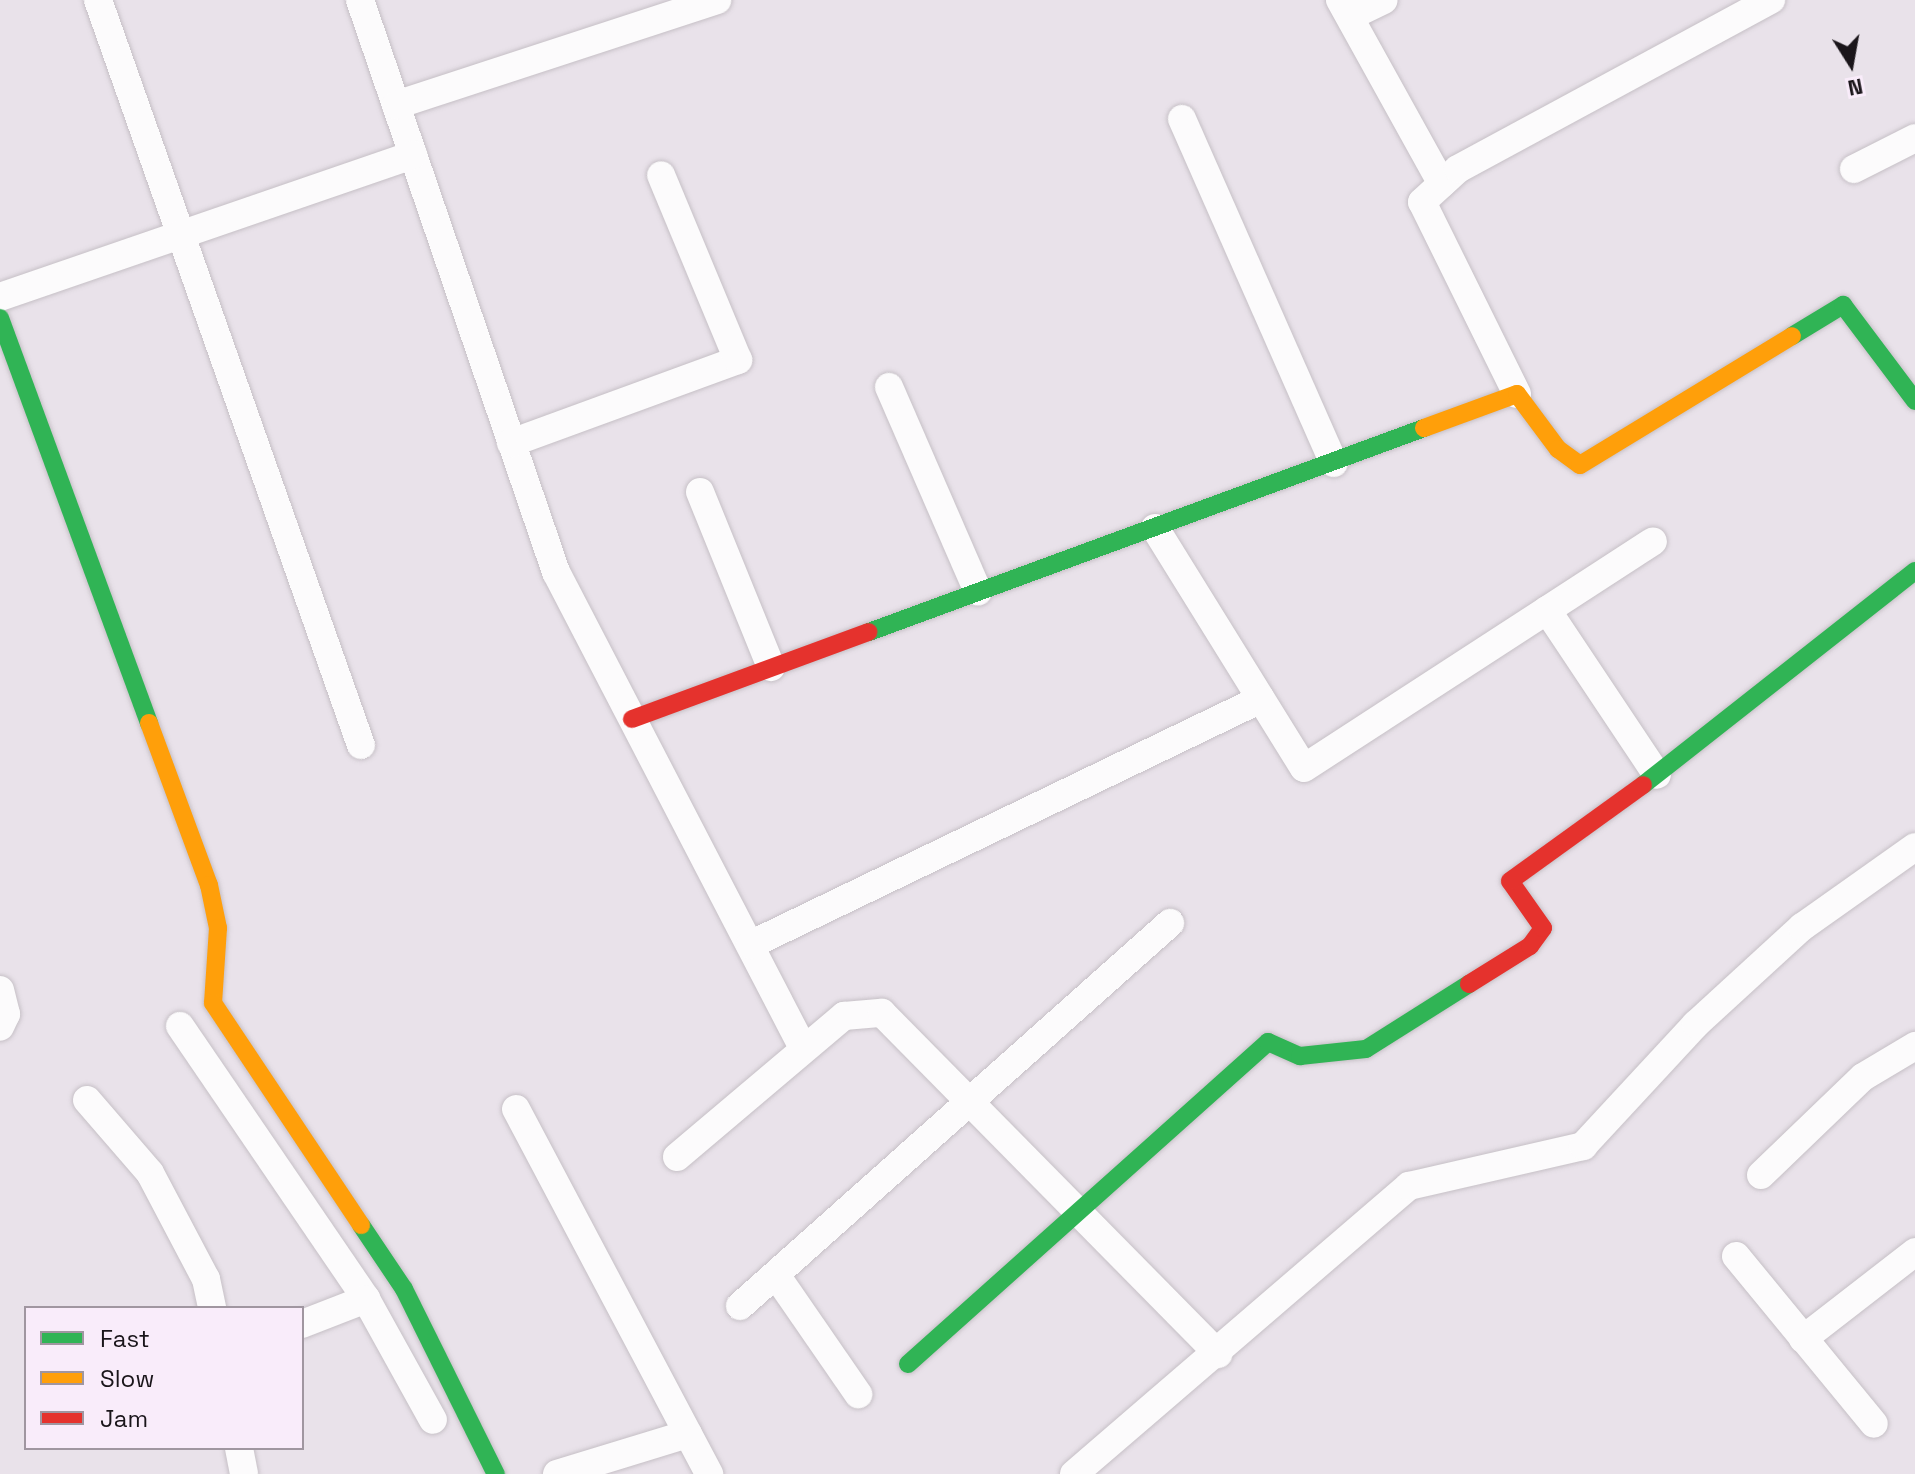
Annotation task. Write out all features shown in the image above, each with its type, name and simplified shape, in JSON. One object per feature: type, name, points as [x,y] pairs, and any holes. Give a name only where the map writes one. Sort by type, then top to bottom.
[{"type":"street","points":[[98,0],[361,745]]},
{"type":"street","points":[[360,0],[556,572],[802,1046]]},
{"type":"street","points":[[396,105],[717,0]]},
{"type":"street","points":[[1384,0],[1346,8],[1442,184]]},
{"type":"street","points":[[1768,1],[1442,184],[1422,202],[1517,394],[1558,449],[1580,465],[1843,305],[1915,401]]},
{"type":"street","points":[[1182,119],[1334,463]]},
{"type":"street","points":[[1854,169],[1915,138]]},
{"type":"street","points":[[0,297],[180,231],[413,155]]},
{"type":"street","points":[[511,443],[738,360],[661,175]]},
{"type":"street","points":[[0,318],[209,885],[218,928],[213,1003],[404,1289],[496,1474]]},
{"type":"street","points":[[889,387],[978,592]]},
{"type":"street","points":[[632,719],[1517,394]]},
{"type":"street","points":[[700,492],[771,667]]},
{"type":"street","points":[[1155,528],[1304,768],[1653,541]]},
{"type":"street","points":[[908,1364],[1268,1042],[1300,1056],[1366,1049],[1530,946],[1543,928],[1510,881],[1657,775],[1915,571]]},
{"type":"street","points":[[1547,610],[1657,775]]},
{"type":"street","points":[[750,945],[1261,699]]},
{"type":"street","points":[[1074,1474],[1218,1354],[1409,1186],[1583,1146],[1696,1024],[1802,927],[1915,847]]},
{"type":"street","points":[[740,1306],[971,1104],[1170,923]]},
{"type":"street","points":[[677,1157],[802,1046],[844,1016],[882,1013],[1218,1354]]},
{"type":"street","points":[[180,1026],[366,1299],[433,1420]]},
{"type":"street","points":[[1761,1175],[1863,1077],[1915,1046]]},
{"type":"street","points":[[87,1100],[150,1173],[206,1279],[212,1306]]},
{"type":"street","points":[[516,1109],[709,1474]]},
{"type":"street","points":[[1803,1339],[1915,1252]]},
{"type":"street","points":[[1736,1256],[1874,1424]]},
{"type":"street","points":[[776,1275],[858,1394]]},
{"type":"street","points":[[304,1323],[366,1299]]},
{"type":"street","points":[[557,1474],[688,1434]]},
{"type":"street","points":[[239,1450],[244,1474]]},
{"type":"traffic: fast","points":[[1792,336],[1843,305],[1915,401]]},
{"type":"traffic: fast","points":[[0,318],[149,723]]},
{"type":"traffic: fast","points":[[869,632],[1424,428]]},
{"type":"traffic: fast","points":[[1643,785],[1915,571]]},
{"type":"traffic: fast","points":[[908,1364],[1268,1042],[1300,1056],[1366,1049],[1469,984]]},
{"type":"traffic: fast","points":[[361,1225],[404,1289],[496,1474]]},
{"type":"traffic: slow","points":[[1424,428],[1517,394],[1558,449],[1580,465],[1792,336]]},
{"type":"traffic: slow","points":[[149,723],[209,885],[218,928],[213,1003],[361,1225]]},
{"type":"traffic: jam","points":[[632,719],[869,632]]},
{"type":"traffic: jam","points":[[1469,984],[1530,946],[1543,928],[1510,881],[1643,785]]}]
